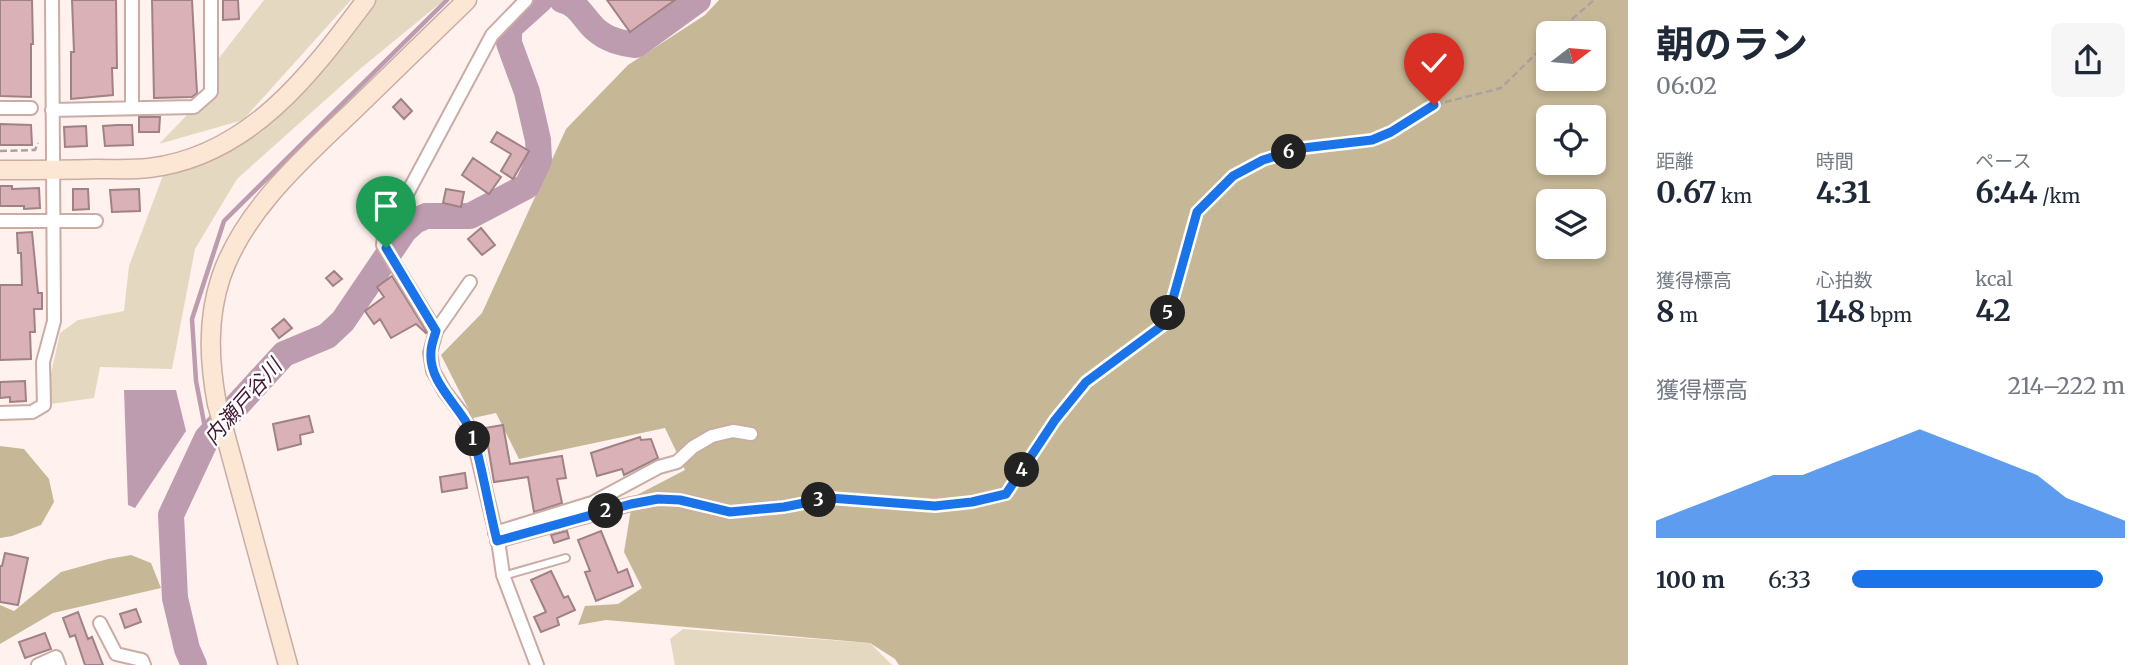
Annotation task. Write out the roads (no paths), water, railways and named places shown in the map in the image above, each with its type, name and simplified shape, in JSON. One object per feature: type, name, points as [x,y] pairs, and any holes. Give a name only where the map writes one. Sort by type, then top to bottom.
[{"type":"street","points":[[0,412],[32,412],[44,405],[43,362],[54,321],[52,0]]},
{"type":"street","points":[[132,0],[132,108]]},
{"type":"street","points":[[52,110],[194,107],[211,92],[211,0]]},
{"type":"street","points":[[0,170],[149,168],[185,160],[220,147],[268,114],[299,85],[366,0]]},
{"type":"street","points":[[288,665],[216,404],[211,371],[211,318],[220,278],[240,235],[302,160],[466,0]]},
{"type":"street","points":[[436,331],[389,254],[384,237],[492,35],[526,0]]},
{"type":"street","points":[[0,108],[31,107]]},
{"type":"street","points":[[0,221],[96,221]]},
{"type":"street","points":[[470,282],[436,331],[430,353],[433,371],[463,415],[473,437],[503,576],[537,665]]},
{"type":"street","points":[[496,537],[592,503],[659,467],[677,462],[693,447],[712,436],[733,431],[751,434]]},
{"type":"street","points":[[496,537],[658,499],[680,500],[730,512],[784,507]]},
{"type":"street","points":[[100,623],[116,654],[142,660],[144,665]]},
{"type":"street","points":[[38,665],[56,657],[59,665]]},
{"type":"lane","points":[[503,576],[566,558]]},
{"type":"waterway","points":[[207,438],[196,381],[192,319],[224,221],[447,0]]},
{"type":"waterway","name":"内瀬戸谷川","points":[[194,665],[187,649],[175,598],[171,515],[207,438],[284,354],[327,336],[343,321],[404,231],[415,221],[426,216],[470,216],[527,186],[539,160],[538,140],[527,92],[509,43],[509,28],[540,0]]},
{"type":"waterway","name":"内瀬戸谷川","points":[[562,0],[577,8],[604,36],[636,45],[698,0]]}]
